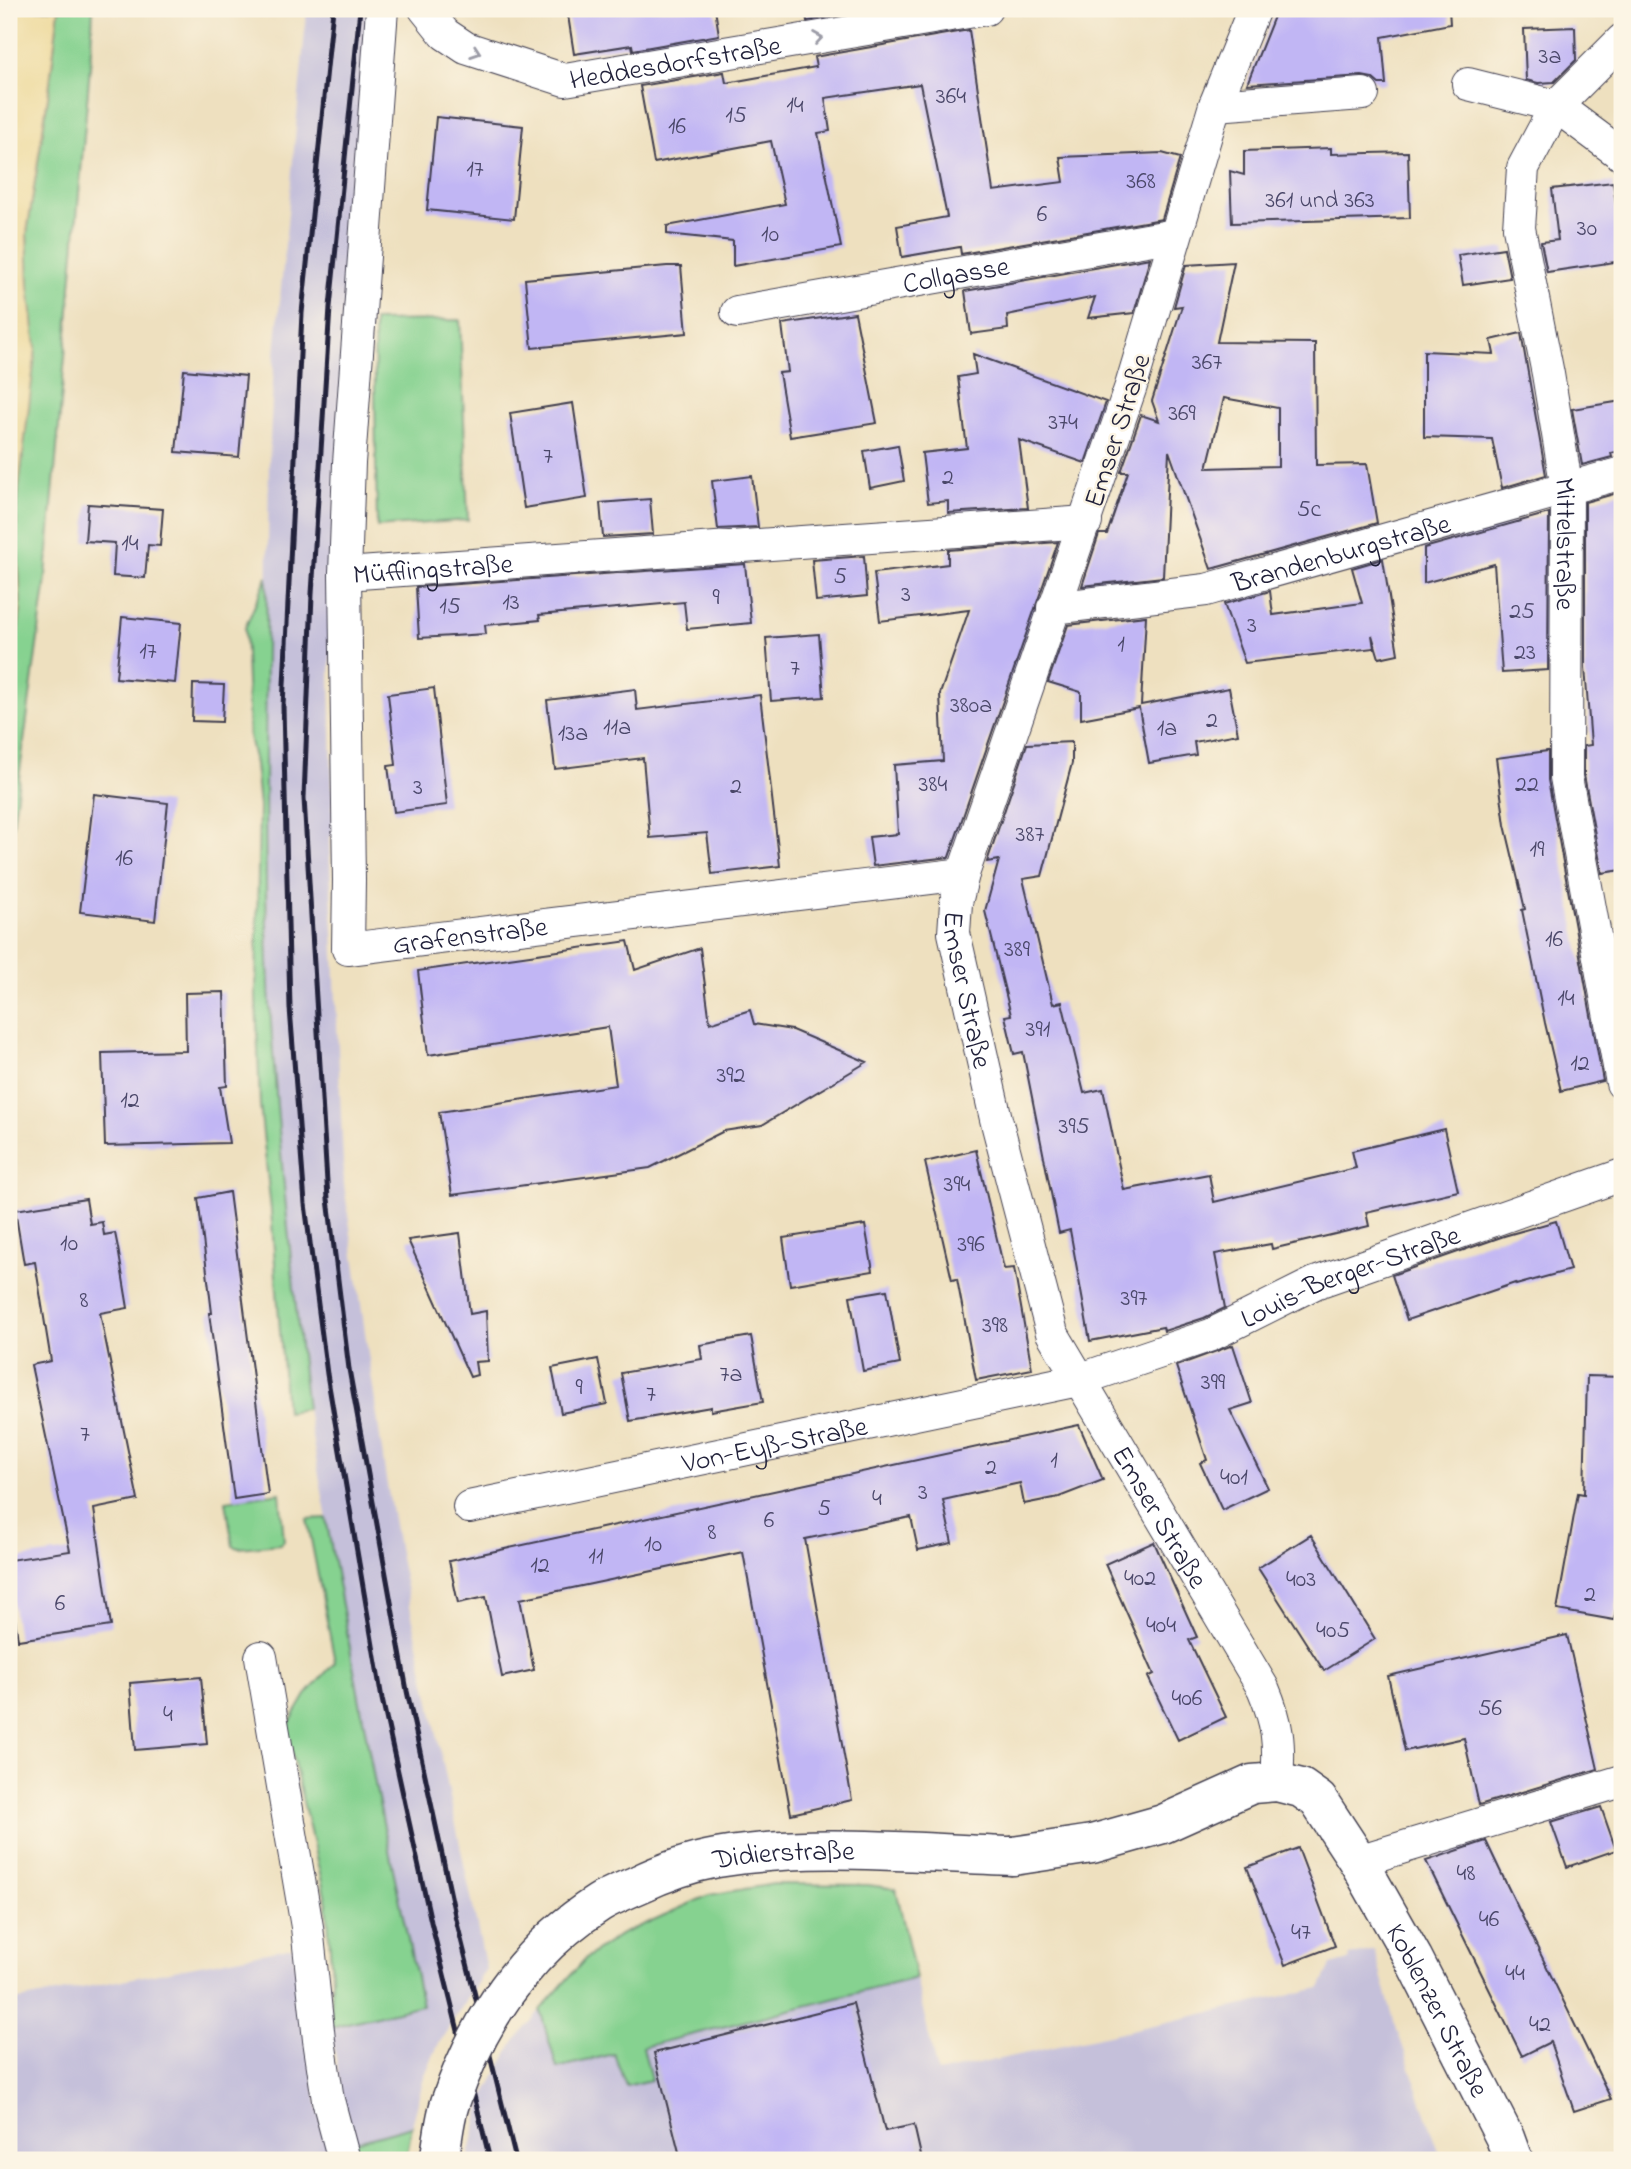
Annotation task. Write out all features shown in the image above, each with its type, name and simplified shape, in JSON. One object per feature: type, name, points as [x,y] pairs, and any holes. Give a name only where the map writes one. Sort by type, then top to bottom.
[{"type":"street","name":"Müfflingstraße","points":[[382,9],[350,449],[345,574],[1086,522]]},
{"type":"street","name":"Heddesdorfstraße","points":[[425,9],[445,34],[466,48],[565,80],[986,9]]},
{"type":"street","name":"Emser Straße","points":[[1254,9],[1215,105],[1131,386],[963,874],[956,903],[954,933],[996,1119],[1052,1333],[1263,1688],[1275,1717],[1279,1754],[1277,1782]]},
{"type":"street","name":"Mittelstraße","points":[[1622,40],[1556,106],[1523,168],[1518,228],[1548,374],[1567,489],[1566,777],[1622,1083]]},
{"type":"street","points":[[1468,84],[1556,106],[1622,155]]},
{"type":"street","points":[[1215,105],[1363,94]]},
{"type":"street","name":"Collgasse","points":[[737,312],[1175,235]]},
{"type":"street","name":"Brandenburgstraße","points":[[1054,608],[1206,590],[1622,473]]},
{"type":"street","name":"Grafenstraße","points":[[345,574],[348,949],[963,874]]},
{"type":"street","name":"Louis-Berger-Straße","points":[[1078,1380],[1211,1335],[1315,1283],[1622,1175]]},
{"type":"street","name":"Von-Eyß-Straße","points":[[469,1507],[1078,1380]]},
{"type":"street","points":[[261,1657],[307,1927],[328,2100],[344,2160]]},
{"type":"street","points":[[1358,1861],[1622,1780]]},
{"type":"street","name":"Didierstraße","points":[[439,2160],[449,2106],[488,2017],[520,1973],[554,1936],[600,1902],[662,1873],[727,1857],[830,1850],[1013,1856],[1092,1844],[1163,1824],[1252,1784],[1277,1782]]},
{"type":"street","name":"Koblenzer Straße","points":[[1277,1782],[1301,1787],[1318,1800],[1358,1861],[1413,1958],[1506,2138],[1513,2160]]},
{"type":"shaded area","points":[[307,9],[375,9],[332,546],[330,678],[333,833],[329,839],[344,1185],[386,1479],[400,1558],[486,1969],[439,2043],[424,2077],[412,2126],[354,2142],[342,2096],[331,2027],[422,2005],[376,1789],[307,1409],[279,1139],[270,1006],[265,794],[269,459],[274,364]]},
{"type":"shaded area","points":[[293,1947],[319,2113],[332,2160],[9,2160],[9,2002]]},
{"type":"shaded area","points":[[1374,1950],[1394,2021],[1442,2160],[468,2160],[481,2106],[489,2088],[512,2045],[540,2010],[557,2068],[614,2054],[625,2086],[642,2047],[916,1978],[937,2073],[1320,1988],[1331,1965],[1350,1960],[1349,1956]]},
{"type":"green space","points":[[59,9],[93,9],[90,67],[45,587],[9,852],[9,688],[21,610],[16,513],[23,453],[29,285],[27,233]]},
{"type":"green space","points":[[460,320],[468,520],[377,527],[374,321]]},
{"type":"green space","points":[[267,577],[265,846],[270,1007],[286,1208],[307,1409],[286,1412],[260,1105],[256,996],[259,807],[249,736],[245,628]]},
{"type":"green space","points":[[280,1493],[284,1541],[280,1544],[239,1548],[233,1546],[226,1501]]},
{"type":"green space","points":[[326,1518],[376,1789],[422,2005],[331,2027],[332,1978],[327,1904],[286,1729],[306,1695],[335,1662],[307,1519]]},
{"type":"green space","points":[[774,1884],[868,1885],[896,1889],[916,1978],[643,2047],[651,2080],[626,2086],[614,2054],[557,2068],[540,2010],[586,1958],[620,1935],[709,1895]]},
{"type":"green space","points":[[412,2126],[406,2160],[360,2160],[354,2142]]},
{"type":"sand","points":[[9,9],[59,9],[27,233],[36,348],[16,513],[21,610],[9,688]]},
{"type":"building","points":[[567,9],[715,9],[719,35],[633,50],[632,45],[574,54]]},
{"type":"building","points":[[805,9],[877,9],[807,21]]},
{"type":"building","points":[[1277,9],[1449,9],[1450,24],[1382,37],[1386,84],[1379,84],[1372,78],[1362,76],[1247,84]]},
{"type":"building","points":[[1575,27],[1576,60],[1554,82],[1538,83],[1526,80],[1524,29]]},
{"type":"building","points":[[969,30],[993,191],[1064,182],[1060,157],[1162,153],[1180,158],[1162,219],[961,254],[960,247],[902,257],[897,226],[947,217],[920,84],[825,98],[830,131],[818,133],[841,247],[733,266],[733,241],[667,234],[667,226],[785,204],[771,141],[654,163],[640,86],[724,72],[726,83],[816,67],[814,57]]},
{"type":"building","points":[[436,117],[523,126],[514,219],[427,210]]},
{"type":"building","points":[[1331,148],[1331,154],[1408,152],[1410,218],[1232,223],[1230,171],[1244,175],[1244,151]]},
{"type":"building","points":[[1613,182],[1617,213],[1622,213],[1622,261],[1547,272],[1541,242],[1558,240],[1552,189]]},
{"type":"building","points":[[1504,248],[1510,278],[1463,285],[1458,255]]},
{"type":"building","points":[[1150,258],[1134,313],[1088,318],[1095,297],[1007,315],[1008,329],[971,334],[965,291]]},
{"type":"building","points":[[1234,262],[1217,342],[1315,343],[1316,465],[1367,464],[1377,523],[1211,569],[1169,451],[1163,577],[1082,586],[1099,534],[1107,534],[1128,472],[1121,472],[1141,415],[1159,421],[1152,401],[1182,306],[1174,307],[1186,265]],"holes":[[[1224,398],[1278,408],[1278,466],[1207,468]]]},
{"type":"building","points":[[681,266],[687,333],[532,348],[525,279]]},
{"type":"building","points":[[855,313],[877,423],[790,437],[779,373],[788,372],[782,324]]},
{"type":"building","points":[[1521,333],[1546,475],[1502,488],[1492,439],[1424,437],[1424,351],[1494,354],[1491,340]]},
{"type":"building","points":[[973,354],[1106,402],[1085,463],[1019,440],[1028,508],[948,513],[948,501],[928,503],[922,453],[967,448],[958,377],[976,374]]},
{"type":"building","points":[[184,370],[246,376],[239,457],[176,452]]},
{"type":"building","points":[[1622,401],[1622,451],[1611,453],[1612,457],[1582,465],[1572,409]]},
{"type":"building","points":[[573,403],[587,498],[524,508],[510,413]]},
{"type":"building","points":[[898,445],[904,481],[870,488],[864,451]]},
{"type":"building","points":[[752,476],[758,527],[718,529],[712,481]]},
{"type":"building","points":[[1621,492],[1622,870],[1602,873],[1584,775],[1584,746],[1591,745],[1585,667],[1585,502]]},
{"type":"building","points":[[650,499],[653,534],[603,537],[600,503]]},
{"type":"building","points":[[88,504],[163,509],[160,546],[148,545],[145,578],[113,576],[115,543],[85,541]]},
{"type":"building","points":[[1549,513],[1548,670],[1502,673],[1494,564],[1424,583],[1424,548]]},
{"type":"building","points":[[1058,542],[949,857],[873,866],[869,837],[898,834],[894,765],[943,761],[940,694],[969,610],[880,621],[874,573],[948,564],[948,550]]},
{"type":"building","points":[[864,556],[867,596],[816,601],[812,560]]},
{"type":"building","points":[[1383,559],[1398,654],[1379,658],[1372,635],[1374,648],[1245,663],[1224,604],[1270,591],[1273,615],[1362,603],[1352,568]]},
{"type":"building","points":[[745,564],[751,623],[687,629],[684,602],[539,615],[540,620],[485,625],[486,634],[419,638],[416,587]]},
{"type":"building","points":[[1146,616],[1141,705],[1229,688],[1238,734],[1194,742],[1196,755],[1149,763],[1139,708],[1081,719],[1081,692],[1048,682],[1068,625]]},
{"type":"building","points":[[122,617],[181,623],[175,683],[116,678]]},
{"type":"building","points":[[819,634],[824,697],[771,701],[766,638]]},
{"type":"building","points":[[193,684],[224,685],[222,722],[192,721]]},
{"type":"building","points":[[434,688],[447,805],[394,812],[388,766],[396,765],[388,694]]},
{"type":"building","points":[[635,689],[637,710],[760,695],[780,866],[712,874],[707,833],[650,838],[643,758],[555,769],[547,700]]},
{"type":"building","points":[[1072,742],[1072,763],[1042,876],[1023,879],[1053,1004],[1062,1002],[1084,1093],[1103,1089],[1124,1190],[1209,1174],[1214,1202],[1356,1168],[1352,1151],[1444,1129],[1458,1191],[1366,1212],[1369,1226],[1272,1249],[1271,1244],[1215,1254],[1225,1308],[1164,1331],[1163,1327],[1090,1341],[1070,1230],[1059,1233],[1023,1052],[1014,1054],[1005,1016],[1011,1015],[985,911],[999,860],[987,862],[1027,744]]},
{"type":"building","points":[[1548,751],[1548,780],[1603,1081],[1561,1091],[1522,910],[1525,909],[1505,825],[1496,758]]},
{"type":"building","points":[[94,794],[168,803],[155,921],[80,912]]},
{"type":"building","points":[[628,941],[635,970],[700,948],[710,1023],[750,1010],[754,1024],[792,1030],[867,1062],[762,1125],[724,1131],[650,1168],[452,1195],[439,1112],[616,1085],[608,1027],[428,1055],[418,971]]},
{"type":"building","points":[[224,992],[227,1086],[220,1087],[229,1143],[105,1146],[102,1053],[186,1051],[185,993]]},
{"type":"building","points":[[976,1150],[1004,1269],[1014,1268],[1032,1369],[976,1380],[957,1279],[952,1280],[925,1162]]},
{"type":"building","points":[[229,1192],[268,1494],[234,1499],[209,1313],[212,1313],[198,1198]]},
{"type":"building","points":[[86,1199],[90,1224],[102,1222],[104,1235],[115,1233],[118,1248],[128,1308],[100,1313],[138,1500],[94,1509],[111,1626],[18,1640],[9,1560],[70,1551],[31,1365],[51,1361],[35,1262],[24,1264],[15,1210]]},
{"type":"building","points":[[1556,1221],[1570,1270],[1516,1285],[1515,1283],[1407,1320],[1392,1275]]},
{"type":"building","points":[[865,1225],[873,1271],[790,1285],[783,1238]]},
{"type":"building","points":[[460,1233],[470,1314],[486,1311],[488,1361],[475,1362],[477,1375],[470,1377],[408,1240]]},
{"type":"building","points":[[887,1290],[900,1364],[863,1371],[850,1296]]},
{"type":"building","points":[[751,1336],[763,1402],[711,1411],[711,1407],[630,1421],[621,1373],[702,1359],[700,1345]]},
{"type":"building","points":[[1233,1345],[1252,1403],[1230,1410],[1268,1488],[1222,1510],[1200,1463],[1207,1460],[1176,1366]]},
{"type":"building","points":[[598,1359],[607,1404],[561,1413],[552,1368]]},
{"type":"building","points":[[1587,1376],[1622,1377],[1619,1500],[1622,1501],[1622,1575],[1614,1620],[1557,1610],[1578,1493],[1584,1494]]},
{"type":"building","points":[[1079,1425],[1103,1480],[1059,1497],[1024,1504],[1020,1483],[943,1500],[952,1543],[918,1550],[911,1517],[805,1539],[852,1800],[791,1814],[743,1552],[520,1599],[534,1670],[502,1677],[486,1597],[458,1603],[449,1561]]},
{"type":"building","points":[[1311,1535],[1375,1639],[1324,1671],[1258,1568]]},
{"type":"building","points":[[1154,1542],[1197,1637],[1189,1640],[1226,1717],[1178,1740],[1148,1677],[1154,1674],[1105,1564]]},
{"type":"building","points":[[1567,1635],[1598,1769],[1479,1805],[1464,1738],[1405,1751],[1388,1676]]},
{"type":"building","points":[[201,1677],[207,1744],[135,1750],[130,1683]]},
{"type":"building","points":[[1601,1807],[1616,1850],[1567,1867],[1551,1822]]},
{"type":"building","points":[[1486,1841],[1611,2099],[1574,2111],[1550,2042],[1522,2056],[1426,1861]]},
{"type":"building","points":[[1298,1848],[1335,1946],[1285,1965],[1247,1867]]},
{"type":"building","points":[[853,2003],[885,2131],[914,2125],[922,2160],[681,2160],[654,2053]]},
{"type":"railway","points":[[333,9],[302,313],[283,706],[290,1008],[305,1204],[327,1374],[382,1699],[431,1922],[490,2160]]},
{"type":"railway","points":[[360,9],[330,307],[312,594],[304,798],[328,1199],[349,1369],[407,1691],[455,1915],[516,2160]]}]
